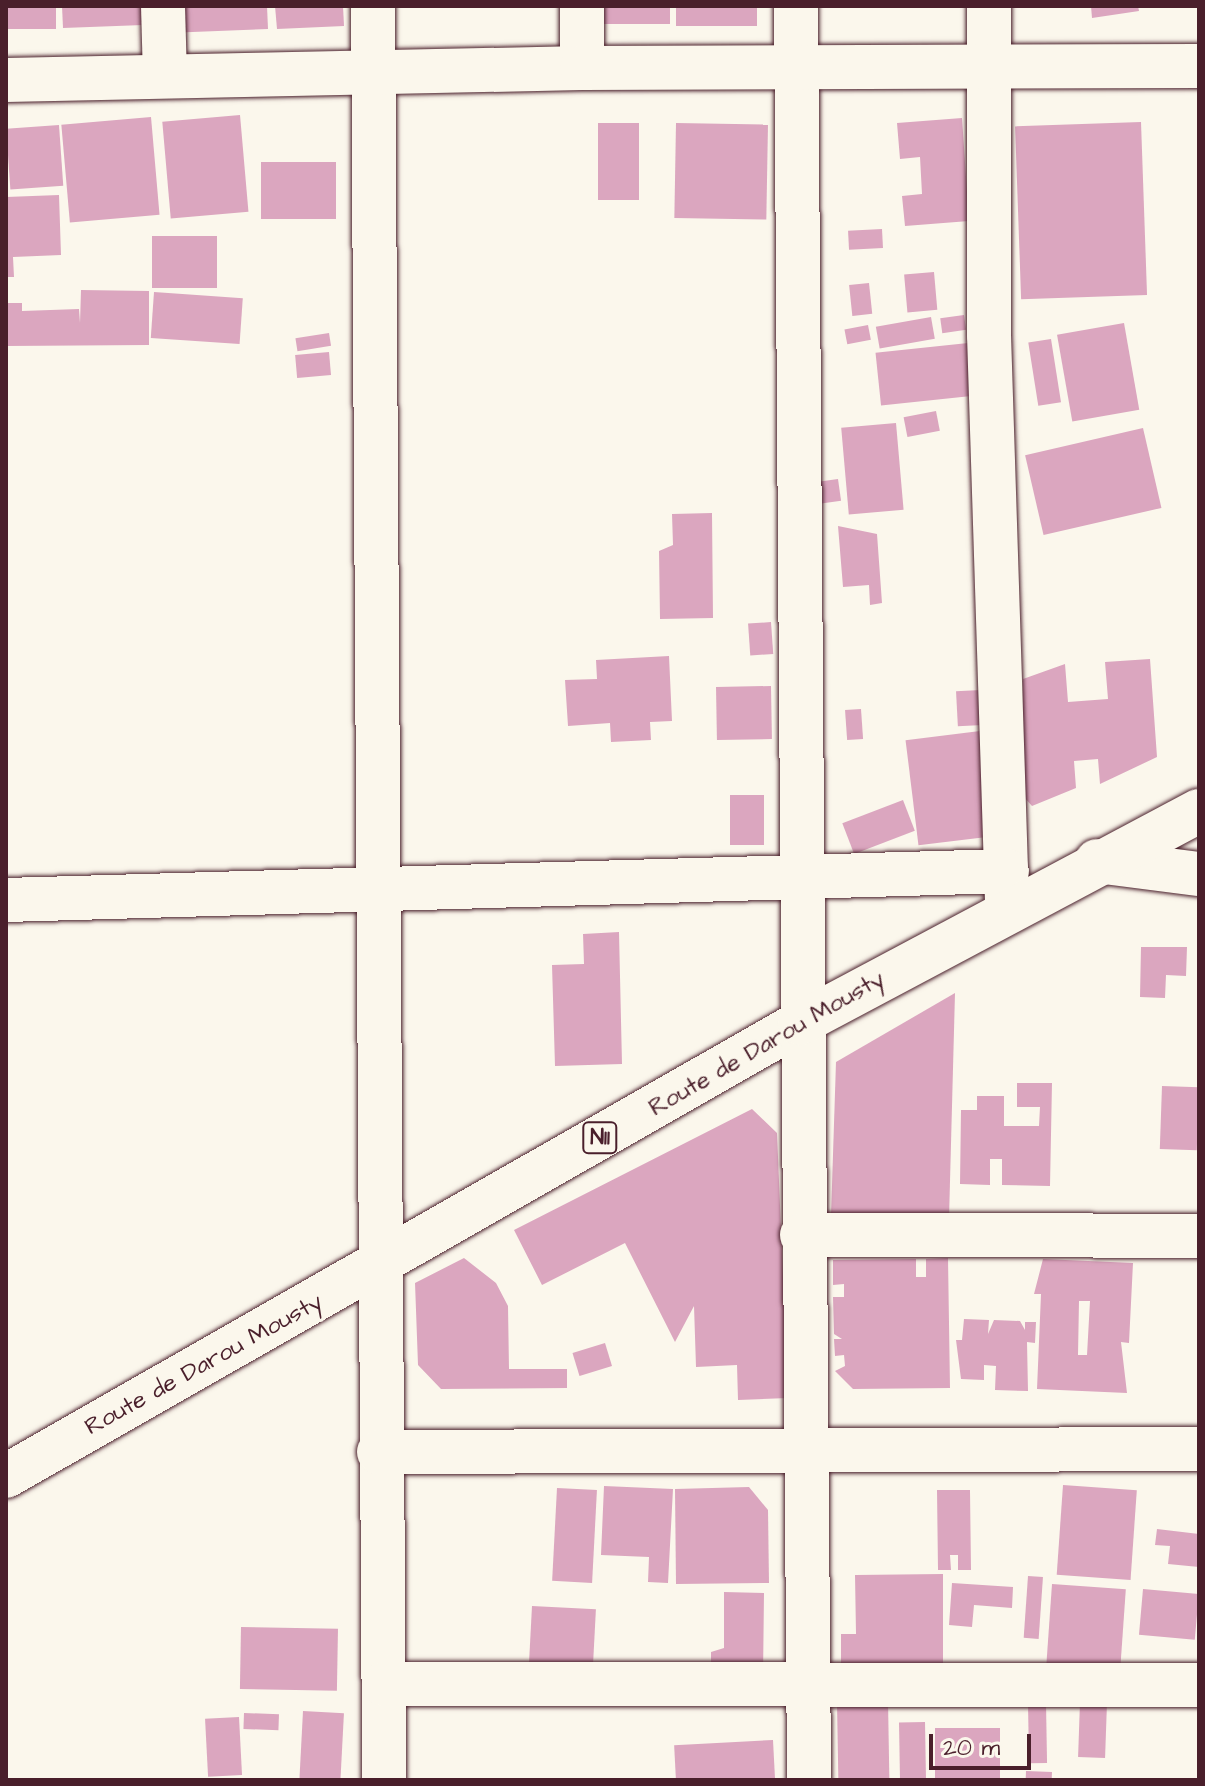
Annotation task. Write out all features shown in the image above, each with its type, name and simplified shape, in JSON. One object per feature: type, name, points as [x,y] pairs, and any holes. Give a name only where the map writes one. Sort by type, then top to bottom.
[{"type":"street","points":[[163,6],[165,76]]},
{"type":"street","points":[[373,6],[377,1266],[384,1780]]},
{"type":"street","points":[[582,6],[582,68]]},
{"type":"street","points":[[796,6],[803,1453],[809,1780]]},
{"type":"street","points":[[6,900],[378,893],[800,876],[1007,891],[989,335],[989,6]]},
{"type":"street","points":[[6,80],[582,68],[796,70],[1199,66]]},
{"type":"street","name":"Route de Darou Mousty","points":[[6,1476],[800,1023],[1007,891],[1097,861],[1199,811]]},
{"type":"street","points":[[1097,861],[1199,874]]},
{"type":"street","points":[[802,1235],[1199,1236]]},
{"type":"street","points":[[379,1452],[803,1453],[1199,1449]]},
{"type":"street","points":[[384,1684],[809,1688],[1199,1685]]},
{"type":"building","points":[[6,6],[56,6],[56,29],[6,29]]},
{"type":"building","points":[[62,6],[143,6],[143,25],[63,28]]},
{"type":"building","points":[[166,6],[267,6],[268,29],[167,33]]},
{"type":"building","points":[[275,6],[343,6],[344,26],[277,29]]},
{"type":"building","points":[[596,6],[670,6],[670,24],[596,24]]},
{"type":"building","points":[[676,6],[757,6],[757,26],[676,26]]},
{"type":"building","points":[[1091,6],[1138,6],[1139,11],[1092,18]]},
{"type":"building","points":[[240,115],[248,212],[171,218],[162,122]]},
{"type":"building","points":[[151,117],[160,215],[70,222],[61,125]]},
{"type":"building","points":[[962,118],[969,221],[905,226],[902,196],[922,194],[920,157],[900,159],[897,123]]},
{"type":"building","points":[[1141,122],[1147,295],[1021,299],[1015,126]]},
{"type":"building","points":[[598,123],[639,123],[639,200],[598,200]]},
{"type":"building","points":[[676,123],[768,125],[766,220],[674,218]]},
{"type":"building","points":[[59,125],[63,186],[10,190],[6,129]]},
{"type":"building","points":[[261,162],[336,162],[336,219],[261,219]]},
{"type":"building","points":[[59,195],[61,255],[13,257],[14,277],[6,277],[6,197]]},
{"type":"building","points":[[882,229],[883,248],[849,250],[848,231]]},
{"type":"building","points":[[152,236],[217,236],[217,288],[152,288]]},
{"type":"building","points":[[934,272],[937,310],[907,312],[904,275]]},
{"type":"building","points":[[869,283],[872,314],[852,316],[849,285]]},
{"type":"building","points":[[81,290],[149,291],[149,345],[6,346],[6,303],[22,303],[22,311],[79,309],[80,323]]},
{"type":"building","points":[[154,292],[243,298],[240,344],[151,338]]},
{"type":"building","points":[[964,315],[966,330],[942,333],[940,318]]},
{"type":"building","points":[[931,317],[935,339],[880,348],[876,327]]},
{"type":"building","points":[[1124,323],[1139,410],[1072,421],[1057,335]]},
{"type":"building","points":[[868,325],[871,340],[847,344],[844,330]]},
{"type":"building","points":[[329,333],[331,346],[297,351],[295,338]]},
{"type":"building","points":[[1051,339],[1061,402],[1038,406],[1028,343]]},
{"type":"building","points":[[968,343],[974,396],[881,405],[876,353]]},
{"type":"building","points":[[329,352],[331,375],[297,378],[295,355]]},
{"type":"building","points":[[936,411],[940,431],[907,437],[904,417]]},
{"type":"building","points":[[896,423],[904,510],[849,514],[841,428]]},
{"type":"building","points":[[1143,428],[1161,508],[1044,535],[1025,455]]},
{"type":"building","points":[[838,479],[841,501],[821,504],[818,482]]},
{"type":"building","points":[[712,513],[713,618],[660,619],[659,551],[673,545],[672,514]]},
{"type":"building","points":[[838,526],[877,534],[882,603],[870,605],[869,585],[843,587]]},
{"type":"building","points":[[771,622],[773,654],[750,656],[748,624]]},
{"type":"building","points":[[669,656],[672,721],[650,722],[651,740],[611,742],[610,723],[568,726],[565,680],[597,679],[596,660]]},
{"type":"building","points":[[1150,659],[1157,757],[1100,784],[1098,759],[1074,761],[1076,788],[1032,806],[1023,796],[1023,679],[1065,664],[1068,702],[1108,699],[1105,662]]},
{"type":"building","points":[[771,686],[772,739],[717,740],[716,687]]},
{"type":"building","points":[[981,690],[983,725],[958,726],[956,691]]},
{"type":"building","points":[[861,709],[863,739],[847,740],[845,710]]},
{"type":"building","points":[[980,731],[993,836],[918,845],[906,740]]},
{"type":"building","points":[[730,795],[764,795],[764,845],[730,845]]},
{"type":"building","points":[[903,800],[915,831],[854,854],[842,823]]},
{"type":"building","points":[[619,932],[622,1064],[555,1066],[552,965],[584,964],[583,934]]},
{"type":"building","points":[[1141,947],[1187,947],[1186,976],[1166,975],[1165,998],[1140,997]]},
{"type":"building","points":[[955,993],[949,1219],[831,1216],[836,1062]]},
{"type":"building","points":[[1017,1083],[1052,1083],[1050,1186],[1002,1185],[1002,1159],[990,1159],[990,1185],[960,1184],[961,1110],[977,1110],[977,1096],[1004,1096],[1004,1126],[1039,1126],[1040,1107],[1017,1107]]},
{"type":"building","points":[[1162,1086],[1199,1087],[1197,1150],[1160,1149]]},
{"type":"building","points":[[752,1109],[777,1133],[788,1398],[738,1400],[737,1365],[696,1367],[694,1306],[675,1342],[625,1243],[542,1285],[514,1230]]},
{"type":"building","points":[[464,1258],[496,1283],[508,1306],[509,1369],[567,1369],[567,1388],[441,1389],[418,1365],[415,1283]]},
{"type":"building","points":[[948,1258],[950,1388],[853,1389],[835,1371],[845,1366],[844,1355],[835,1356],[834,1339],[842,1339],[834,1334],[833,1297],[844,1297],[844,1284],[833,1285],[833,1260],[916,1259],[916,1277],[926,1277],[926,1259]]},
{"type":"building","points":[[1043,1259],[1133,1263],[1129,1343],[1121,1342],[1127,1393],[1037,1389],[1041,1294],[1034,1294]],"holes":[[[1079,1301],[1090,1301],[1087,1355],[1078,1355]]]},
{"type":"building","points":[[964,1319],[989,1320],[988,1334],[994,1320],[1020,1321],[1025,1330],[1025,1322],[1036,1322],[1035,1343],[1027,1342],[1028,1391],[995,1390],[996,1366],[984,1365],[984,1380],[961,1379],[956,1340],[962,1340]]},
{"type":"building","points":[[605,1343],[612,1366],[580,1376],[572,1353]]},
{"type":"building","points":[[1063,1485],[1137,1490],[1131,1580],[1057,1575]]},
{"type":"building","points":[[604,1486],[673,1489],[668,1583],[648,1582],[649,1557],[601,1555]]},
{"type":"building","points":[[749,1487],[768,1510],[769,1583],[676,1584],[675,1489]]},
{"type":"building","points":[[557,1488],[597,1490],[592,1583],[552,1581]]},
{"type":"building","points":[[937,1490],[970,1490],[971,1570],[958,1570],[958,1555],[950,1555],[951,1570],[938,1570]]},
{"type":"building","points":[[1157,1529],[1199,1534],[1199,1567],[1168,1564],[1170,1546],[1155,1545]]},
{"type":"building","points":[[943,1574],[943,1668],[841,1670],[841,1634],[856,1634],[855,1575]]},
{"type":"building","points":[[1028,1576],[1043,1577],[1039,1639],[1024,1638]]},
{"type":"building","points":[[952,1583],[1013,1587],[1012,1608],[974,1605],[972,1627],[949,1625]]},
{"type":"building","points":[[1052,1584],[1126,1589],[1119,1680],[1046,1675]]},
{"type":"building","points":[[1143,1589],[1199,1594],[1195,1640],[1139,1635]]},
{"type":"building","points":[[724,1592],[764,1593],[763,1677],[711,1676],[711,1652],[724,1648]]},
{"type":"building","points":[[532,1606],[596,1609],[592,1675],[529,1672]]},
{"type":"building","points":[[241,1627],[338,1629],[337,1691],[240,1689]]},
{"type":"building","points":[[888,1701],[889,1780],[838,1780],[837,1702]]},
{"type":"building","points":[[1080,1702],[1107,1703],[1105,1758],[1078,1757]]},
{"type":"building","points":[[1028,1703],[1046,1703],[1047,1763],[1029,1763]]},
{"type":"building","points":[[303,1711],[344,1713],[340,1780],[299,1780]]},
{"type":"building","points":[[244,1713],[279,1714],[278,1730],[243,1729]]},
{"type":"building","points":[[239,1717],[242,1775],[208,1777],[205,1719]]},
{"type":"building","points":[[899,1722],[925,1722],[926,1780],[900,1780]]},
{"type":"building","points":[[935,1728],[1000,1728],[1000,1780],[935,1780]]},
{"type":"building","points":[[773,1740],[775,1780],[676,1780],[674,1745]]},
{"type":"building","points":[[1026,1771],[1052,1772],[1052,1780],[1026,1780]]}]
